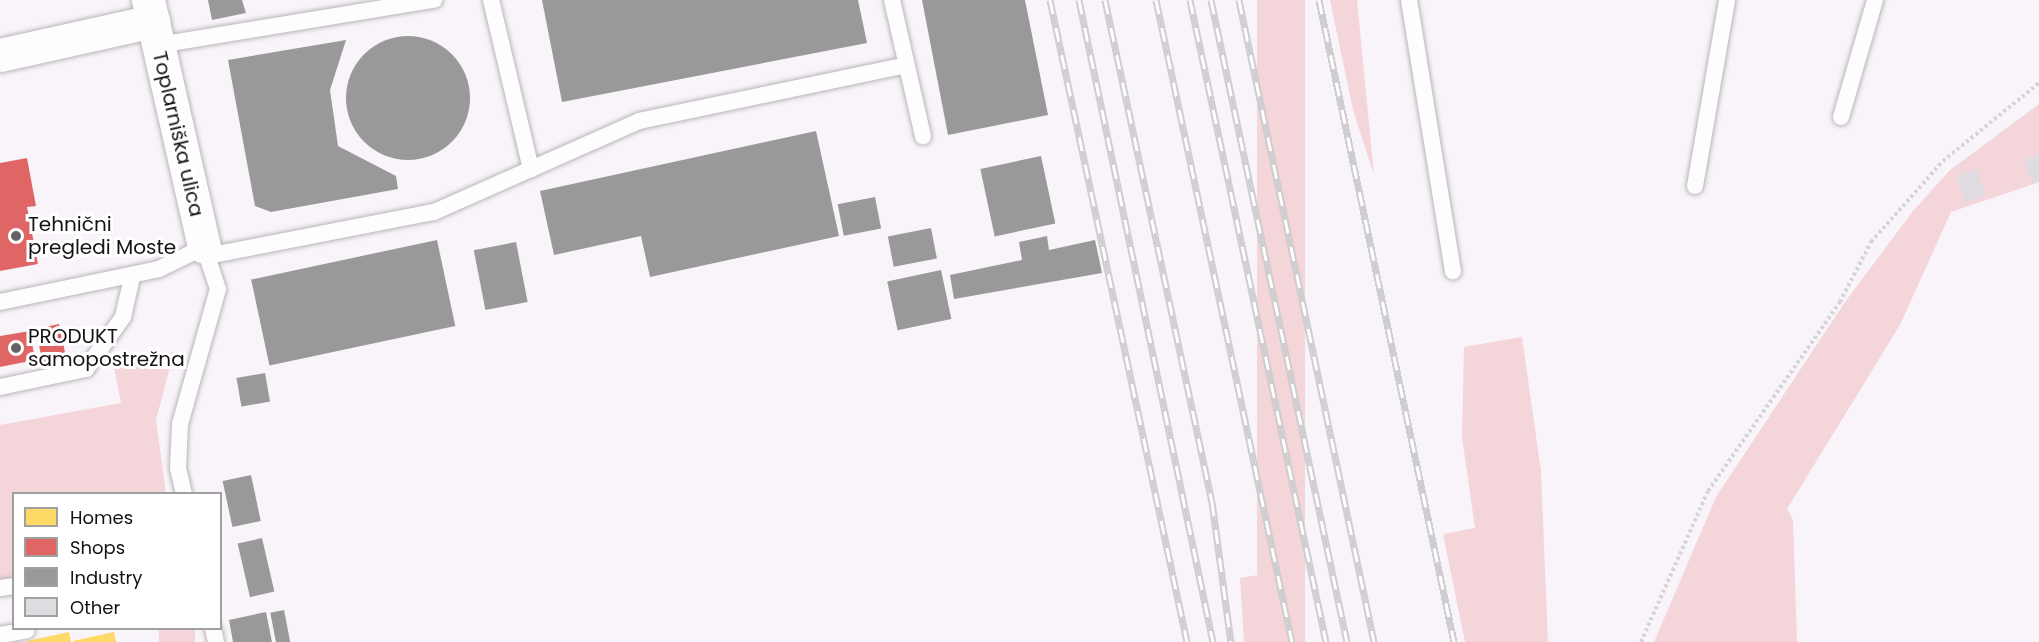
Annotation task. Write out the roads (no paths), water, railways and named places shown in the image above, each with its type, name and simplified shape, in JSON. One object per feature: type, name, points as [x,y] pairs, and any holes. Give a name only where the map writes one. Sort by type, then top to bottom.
[{"type":"street","points":[[0,55],[153,22]]},
{"type":"street","name":"Toplarniška ulica","points":[[153,22],[206,251]]},
{"type":"lane","points":[[153,22],[434,0]]},
{"type":"lane","points":[[491,0],[531,169]]},
{"type":"lane","points":[[892,0],[923,137]]},
{"type":"lane","points":[[1408,0],[1453,271]]},
{"type":"lane","points":[[1695,186],[1727,0]]},
{"type":"lane","points":[[1841,117],[1875,0]]},
{"type":"lane","points":[[0,302],[132,277],[206,251],[434,212],[639,122],[906,65]]},
{"type":"lane","points":[[184,492],[178,468],[180,424],[218,289],[206,251]]},
{"type":"lane","points":[[0,387],[86,369],[123,317],[132,277]]},
{"type":"lane","points":[[0,635],[27,630]]},
{"type":"railway","points":[[1050,0],[1187,642]]},
{"type":"railway","points":[[1079,0],[1213,642]]},
{"type":"railway","points":[[1105,0],[1212,502],[1231,642]]},
{"type":"railway","points":[[1156,0],[1292,642]]},
{"type":"railway","points":[[1190,0],[1326,642]]},
{"type":"railway","points":[[1211,0],[1347,642]]},
{"type":"railway","points":[[1239,0],[1374,642]]},
{"type":"railway","points":[[1319,0],[1454,642]]},
{"type":"place","name":"Tehnični pregledi Moste","points":[[16,236]]},
{"type":"place","name":"PRODUKT samopostrežna","points":[[16,348]]}]
